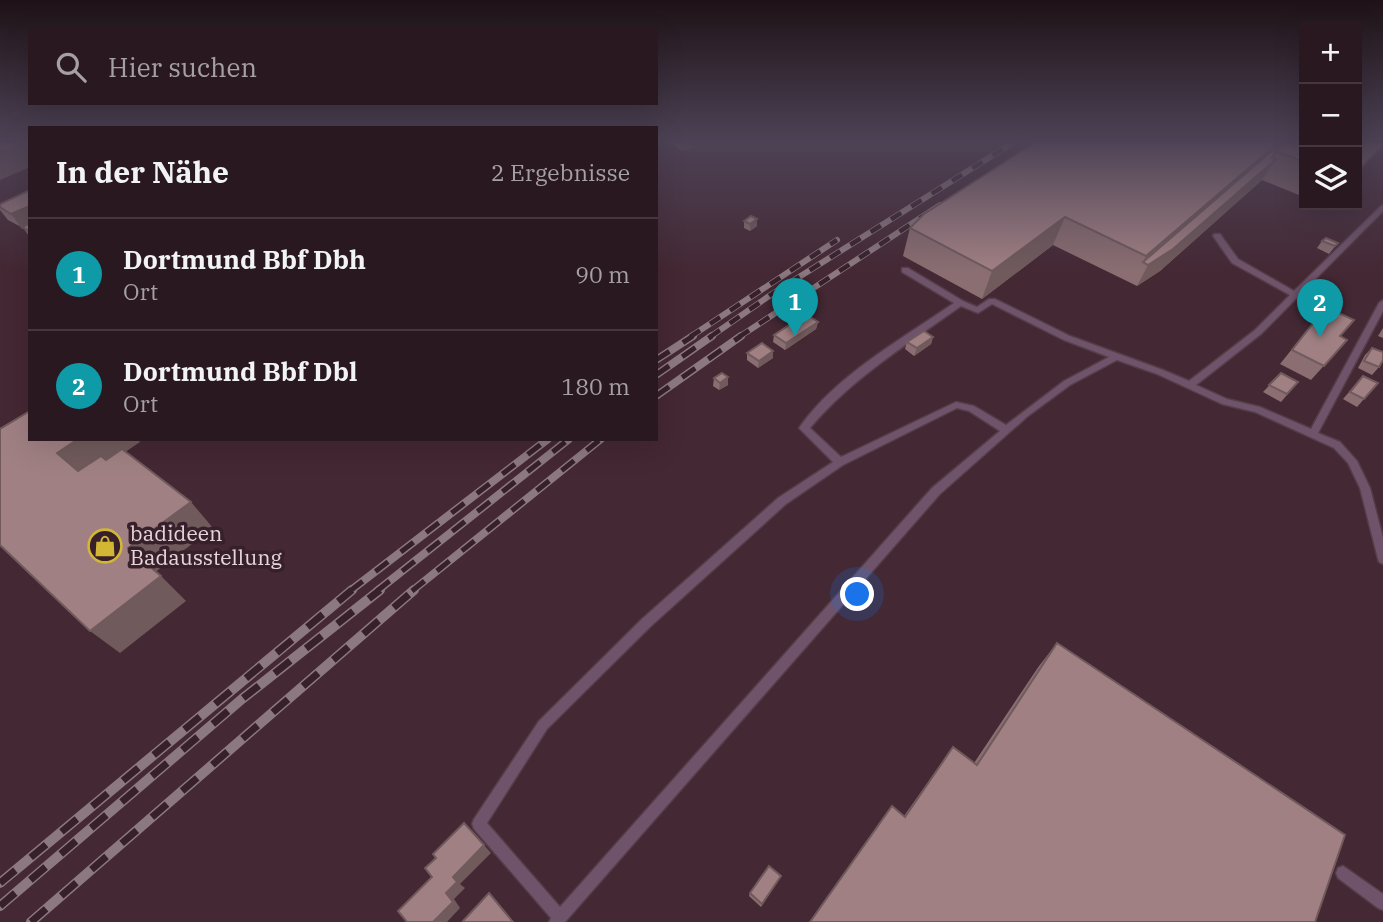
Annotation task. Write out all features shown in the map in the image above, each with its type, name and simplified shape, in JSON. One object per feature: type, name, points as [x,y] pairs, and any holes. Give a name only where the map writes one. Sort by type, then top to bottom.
[{"type":"lane","points":[[1190,385],[1258,332],[1383,207]]},
{"type":"lane","points":[[1217,236],[1235,261],[1295,295]]},
{"type":"lane","points":[[905,270],[960,303],[978,310],[992,301],[1067,338],[1337,445],[1352,461],[1365,488],[1383,559]]},
{"type":"lane","points":[[841,462],[804,428],[841,388],[960,303]]},
{"type":"lane","points":[[1313,434],[1383,303]]},
{"type":"lane","points":[[1006,430],[971,408],[956,405],[841,462],[782,501],[646,623],[543,725],[479,824],[557,920],[936,491],[1006,430],[1067,383],[1117,356]]},
{"type":"lane","points":[[1343,873],[1383,903]]},
{"type":"shaded area","points":[[0,185],[28,185],[28,441],[658,441],[658,185],[1299,185],[1299,210],[1362,210],[1362,185],[1383,185],[1383,922],[0,922]]},
{"type":"building","points":[[969,185],[1229,185],[1146,256],[1065,217],[992,271],[910,228],[924,214]]},
{"type":"building","points":[[1232,185],[1246,185],[1173,249],[1148,265],[1143,262]]},
{"type":"building","points":[[28,191],[28,207],[11,214],[0,207],[0,204]]},
{"type":"building","points":[[751,216],[757,219],[750,224],[744,221]]},
{"type":"building","points":[[1326,238],[1338,243],[1335,246],[1322,241]]},
{"type":"building","points":[[1326,307],[1354,320],[1340,336],[1347,340],[1324,366],[1292,350]]},
{"type":"building","points":[[806,314],[818,322],[786,343],[774,335]]},
{"type":"building","points":[[924,331],[933,337],[917,348],[907,342]]},
{"type":"building","points":[[762,343],[773,351],[759,361],[747,353]]},
{"type":"building","points":[[1372,348],[1383,352],[1379,367],[1364,361]]},
{"type":"building","points":[[722,373],[728,377],[720,383],[714,378]]},
{"type":"building","points":[[1281,373],[1298,382],[1287,394],[1269,385]]},
{"type":"building","points":[[1363,376],[1378,383],[1364,399],[1350,392]]},
{"type":"building","name":"badideen Badausstellung","points":[[28,412],[28,441],[75,441],[57,453],[78,471],[101,456],[106,460],[122,449],[191,502],[128,548],[161,576],[90,631],[0,545],[0,429]]},
{"type":"building","points":[[1057,643],[1345,835],[1315,922],[810,922],[892,806],[905,817],[953,747],[977,765]]},
{"type":"building","points":[[464,823],[484,845],[453,877],[457,882],[446,893],[453,902],[433,922],[407,922],[398,911],[432,877],[425,868],[436,858],[433,854]]},
{"type":"building","points":[[769,866],[781,876],[762,904],[750,893]]},
{"type":"building","points":[[489,893],[513,922],[464,922],[463,921]]},
{"type":"railway","points":[[710,337],[772,294],[945,185]]},
{"type":"railway","points":[[739,337],[940,205]]},
{"type":"railway","points":[[690,337],[837,240]]},
{"type":"railway","points":[[658,359],[693,336]]},
{"type":"railway","points":[[658,374],[712,336]]},
{"type":"railway","points":[[658,395],[741,336]]},
{"type":"railway","points":[[350,591],[545,441]]},
{"type":"railway","points":[[377,591],[566,441]]},
{"type":"railway","points":[[412,591],[599,441]]},
{"type":"railway","points":[[0,883],[352,590]]},
{"type":"railway","points":[[0,906],[242,699],[380,590]]},
{"type":"railway","points":[[31,922],[414,590]]},
{"type":"place","name":"Dortmund Bbf Dbh","points":[[795,336]]},
{"type":"place","name":"Dortmund Bbf Dbl","points":[[1320,337]]},
{"type":"place","name":"badideen Badausstellung","points":[[105,546]]}]
